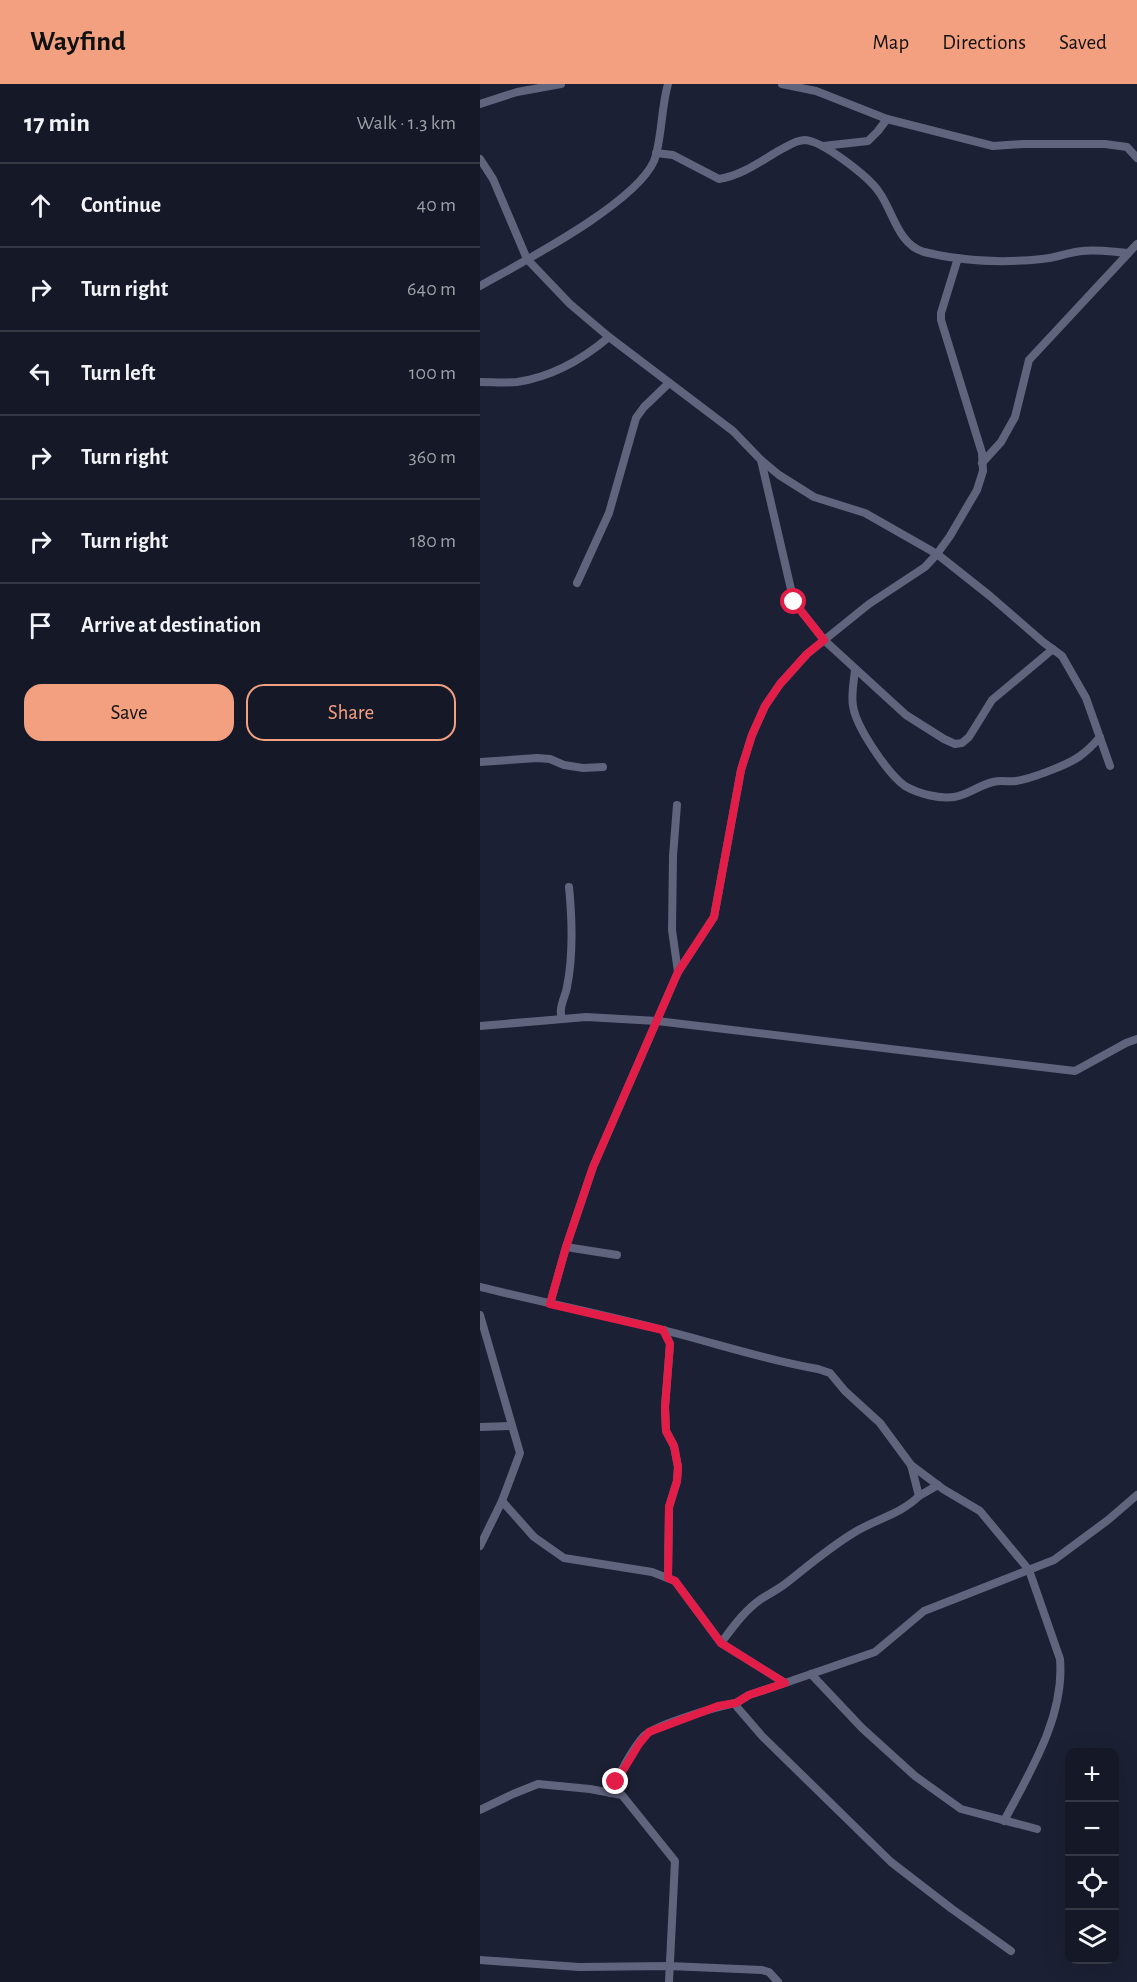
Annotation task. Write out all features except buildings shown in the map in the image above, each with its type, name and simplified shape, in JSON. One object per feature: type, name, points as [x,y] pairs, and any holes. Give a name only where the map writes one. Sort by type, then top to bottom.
[{"type":"street","points":[[480,104],[518,88],[561,84]]},
{"type":"street","points":[[480,286],[561,239],[623,197],[648,169],[656,153],[668,84]]},
{"type":"street","points":[[782,84],[816,91],[887,119],[993,146],[1105,144],[1127,147],[1137,158]]},
{"type":"street","points":[[822,146],[868,141],[887,119]]},
{"type":"street","points":[[656,153],[673,155],[719,179],[734,176],[797,141],[811,141],[846,161],[875,186],[909,243],[923,251],[958,258],[1039,259],[1054,258],[1084,250],[1128,253]]},
{"type":"street","points":[[480,159],[493,178],[527,259],[570,304],[609,338],[733,431],[761,460],[786,480],[814,497],[865,513],[937,554],[1062,656],[1086,698],[1110,766]]},
{"type":"street","points":[[982,463],[1001,442],[1015,417],[1029,360],[1137,244]]},
{"type":"street","points":[[550,1304],[566,1247],[593,1167],[678,972],[714,917],[741,770],[752,735],[765,706],[780,684],[807,654],[869,604],[925,567],[950,536],[977,490],[982,463],[977,436],[941,320],[941,313],[958,258]]},
{"type":"street","points":[[480,382],[516,382],[543,376],[591,352],[609,338]]},
{"type":"street","points":[[576,583],[609,513],[636,418],[669,383]]},
{"type":"street","points":[[761,460],[794,602],[824,640],[855,670],[906,715],[928,731],[955,744],[962,743],[969,737],[992,700],[1053,649]]},
{"type":"street","points":[[855,670],[852,704],[860,728],[895,776],[905,786],[920,793],[955,797],[992,782],[1001,780],[1012,782],[1023,779],[1072,761],[1100,737]]},
{"type":"street","points":[[480,762],[537,758],[583,768],[603,767]]},
{"type":"street","points":[[677,805],[673,846],[672,930],[678,972]]},
{"type":"street","points":[[562,1019],[560,1008],[570,964],[571,923],[568,887]]},
{"type":"street","points":[[480,1026],[586,1017],[657,1021],[1075,1071],[1137,1039]]},
{"type":"street","points":[[566,1247],[617,1255]]},
{"type":"street","points":[[480,1287],[663,1330],[739,1352],[830,1373],[844,1391],[880,1423],[911,1465],[980,1511],[1029,1570],[1060,1659],[1062,1674],[1057,1708],[1051,1726],[1025,1784],[1004,1821]]},
{"type":"street","points":[[480,1315],[520,1453],[502,1502],[480,1546]]},
{"type":"street","points":[[663,1330],[670,1344],[665,1407],[666,1431],[674,1446],[678,1467],[677,1481],[669,1507],[668,1578]]},
{"type":"street","points":[[480,1427],[512,1426]]},
{"type":"street","points":[[911,1465],[919,1496]]},
{"type":"street","points":[[721,1643],[740,1618],[762,1599],[778,1590],[839,1542],[868,1525],[892,1515],[939,1485]]},
{"type":"street","points":[[610,1793],[639,1744],[649,1732],[875,1652],[924,1611],[1054,1560],[1108,1520],[1137,1495]]},
{"type":"street","points":[[502,1502],[534,1537],[564,1558],[652,1572],[675,1581],[721,1643],[785,1683]]},
{"type":"street","points":[[811,1674],[862,1728],[915,1776],[961,1809],[1037,1830]]},
{"type":"street","points":[[736,1703],[762,1736],[891,1862],[952,1910],[1011,1951]]},
{"type":"street","points":[[480,1810],[537,1784],[590,1789],[622,1795],[675,1861],[669,1982]]},
{"type":"street","points":[[480,1960],[579,1967],[669,1966],[762,1970],[769,1972],[778,1982]]},
{"type":"route","points":[[616,1782],[649,1732],[718,1706],[736,1703],[749,1695],[785,1683],[721,1643],[675,1581],[668,1578],[669,1507],[677,1481],[678,1467],[674,1446],[666,1431],[665,1407],[670,1344],[663,1330],[550,1304],[566,1247],[593,1167],[678,972],[714,917],[741,770],[752,735],[765,706],[780,684],[807,654],[824,640],[794,602]]}]
